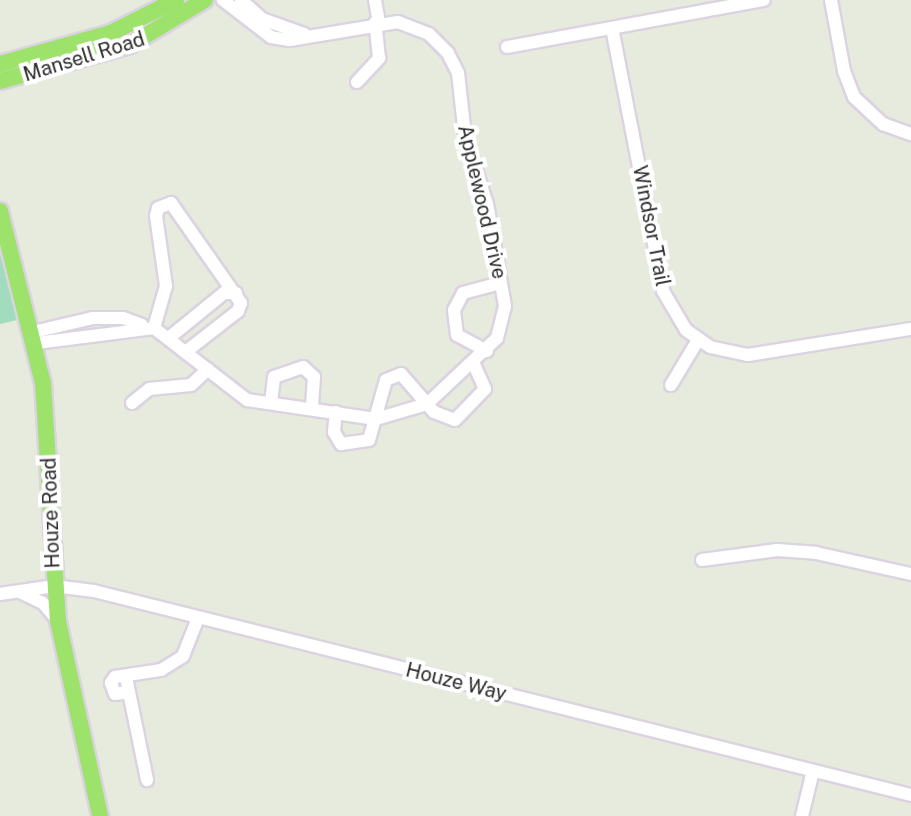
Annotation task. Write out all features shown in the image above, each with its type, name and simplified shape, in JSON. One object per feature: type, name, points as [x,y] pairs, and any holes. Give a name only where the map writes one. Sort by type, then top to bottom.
[{"type":"main road","name":"Mansell Road","points":[[0,64],[111,33],[176,0]]},
{"type":"main road","name":"Mansell Road","points":[[0,81],[130,45],[205,0]]},
{"type":"main road","name":"Houze Road","points":[[0,211],[34,338],[48,425],[58,621],[100,816]]},
{"type":"street","name":"Applewood Drive","points":[[149,327],[188,350],[241,397],[376,419],[427,404],[487,351],[504,320],[487,204],[465,136],[455,64],[439,43],[420,29],[377,22],[304,34],[289,40],[271,37],[223,0]]},
{"type":"street","name":"Applewood Drive","points":[[241,0],[262,19],[304,34]]},
{"type":"street","points":[[357,82],[370,74],[379,58],[375,0]]},
{"type":"street","points":[[507,47],[764,0]]},
{"type":"street","points":[[831,0],[844,71],[854,97],[883,124],[911,134]]},
{"type":"street","name":"Windsor Trail","points":[[612,28],[663,291],[676,318],[698,340],[723,352],[748,355],[911,329]]},
{"type":"street","points":[[34,338],[149,327],[166,286],[156,216],[164,204],[177,207],[241,303],[238,311],[188,350]]},
{"type":"street","points":[[487,351],[457,335],[454,310],[463,293],[501,283]]},
{"type":"street","points":[[170,337],[224,293],[236,293]]},
{"type":"street","points":[[671,385],[698,340]]},
{"type":"street","points":[[336,412],[334,432],[345,444],[369,440],[390,375],[401,374],[441,418],[460,418],[485,389],[474,364]]},
{"type":"street","points":[[271,402],[274,377],[303,367],[314,377],[312,407]]},
{"type":"street","points":[[132,403],[149,389],[191,385],[208,369]]},
{"type":"street","points":[[702,560],[803,552],[911,574]]},
{"type":"street","name":"Houze Way","points":[[0,594],[54,586],[198,618],[911,795]]},
{"type":"street","points":[[17,591],[43,603],[58,621]]},
{"type":"street","points":[[129,692],[118,695],[110,687],[115,677],[161,670],[183,656],[198,618]]},
{"type":"street","points":[[126,677],[147,780]]},
{"type":"street","points":[[802,816],[813,771]]},
{"type":"green space","points":[[0,251],[17,320],[0,324]]}]
